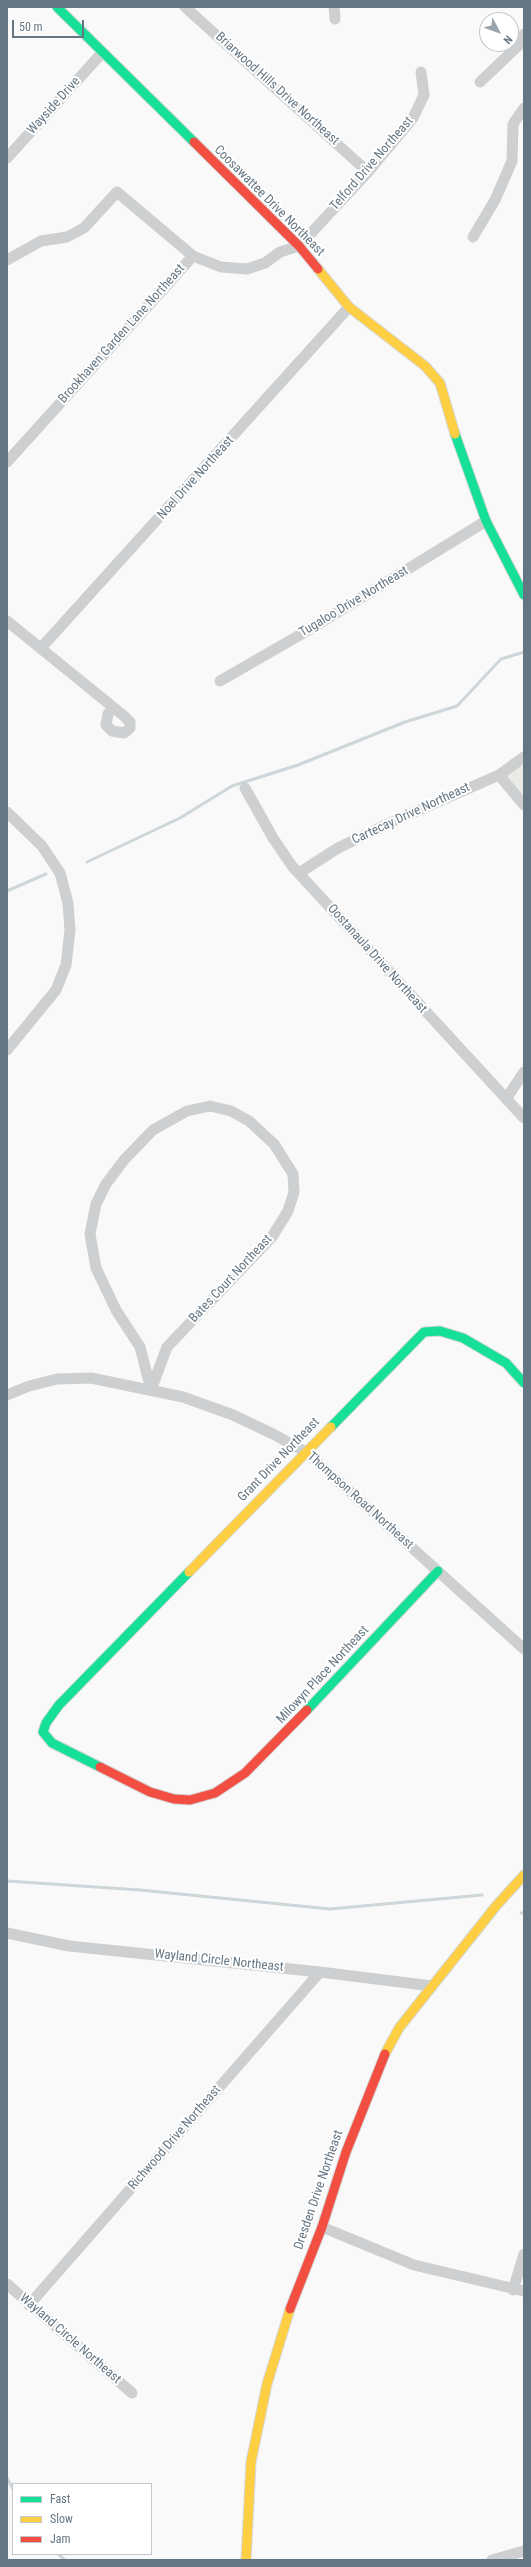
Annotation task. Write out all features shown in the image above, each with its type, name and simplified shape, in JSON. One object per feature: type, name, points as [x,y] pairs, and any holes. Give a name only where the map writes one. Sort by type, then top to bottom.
[{"type":"street","name":"Coosawattee Drive Northeast","points":[[56,7],[101,54],[299,246],[350,307],[425,366],[440,383],[452,426],[486,521],[524,595]]},
{"type":"street","name":"Briarwood Hills Drive Northeast","points":[[185,7],[368,172]]},
{"type":"street","points":[[334,7],[335,19]]},
{"type":"street","points":[[480,82],[523,42]]},
{"type":"street","name":"Wayside Drive","points":[[7,158],[101,54]]},
{"type":"street","name":"Telford Drive Northeast","points":[[299,246],[368,172],[413,118],[424,95],[422,72]]},
{"type":"street","points":[[473,237],[495,200],[512,161],[513,124],[524,108]]},
{"type":"street","points":[[7,260],[41,242],[67,237],[84,228],[117,192],[193,256]]},
{"type":"street","name":"Brookhaven Garden Lane Northeast","points":[[7,462],[193,256],[221,267],[247,269],[265,263],[280,252],[299,246]]},
{"type":"street","name":"Noel Drive Northeast","points":[[41,648],[350,307]]},
{"type":"street","name":"Tugaloo Drive Northeast","points":[[220,681],[312,628],[486,521]]},
{"type":"street","points":[[7,621],[114,708]]},
{"type":"street","name":"Cartecay Drive Northeast","points":[[299,873],[338,848],[392,822],[499,775],[524,757]]},
{"type":"street","points":[[499,775],[524,805]]},
{"type":"street","name":"Oostanaula Drive Northeast","points":[[245,788],[279,848],[299,873],[524,1118]]},
{"type":"street","points":[[7,812],[42,846],[60,873],[68,903],[70,930],[66,965],[56,990],[7,1050]]},
{"type":"street","points":[[506,1099],[524,1072]]},
{"type":"street","name":"Bates Court Northeast","points":[[210,1106],[231,1111],[249,1121],[274,1144],[293,1174],[294,1192],[288,1211],[272,1237],[167,1347],[151,1390],[140,1347],[116,1310],[96,1268],[90,1234],[96,1204],[106,1184],[124,1160],[153,1130],[187,1111],[210,1106]]},
{"type":"street","name":"Grant Drive Northeast","points":[[219,1790],[190,1800],[174,1800],[150,1792],[52,1743],[43,1732],[46,1723],[73,1691],[424,1332],[440,1331],[463,1338],[506,1363],[524,1383]]},
{"type":"street","name":"Thompson Road Northeast","points":[[7,1395],[28,1386],[57,1379],[91,1378],[183,1397],[233,1415],[306,1452],[524,1649]]},
{"type":"street","name":"Milowyn Place Northeast","points":[[219,1790],[245,1773],[284,1735],[438,1571]]},
{"type":"street","name":"Dresden Drive Northeast","points":[[246,2560],[251,2462],[267,2384],[295,2294],[322,2227],[346,2152],[378,2067],[399,2028],[496,1906],[524,1875]]},
{"type":"street","name":"Wayland Circle Northeast","points":[[7,1933],[69,1946],[320,1972],[432,1986]]},
{"type":"street","name":"Richwood Drive Northeast","points":[[29,2305],[320,1972]]},
{"type":"street","points":[[322,2227],[414,2265],[518,2290],[524,2254]]},
{"type":"street","name":"Wayland Circle Northeast","points":[[7,2284],[29,2305],[132,2393]]},
{"type":"street","points":[[492,2560],[524,2551]]},
{"type":"shaded area","points":[[524,762],[524,798],[504,776]]},
{"type":"waterway","points":[[87,862],[180,818],[232,786],[298,765],[405,722],[457,706],[501,659],[524,652]]},
{"type":"waterway","points":[[7,891],[46,874]]},
{"type":"waterway","points":[[7,1881],[140,1890],[330,1909],[482,1895]]},
{"type":"waterway","points":[[7,2478],[12,2487]]},
{"type":"waterway","points":[[59,2555],[65,2560]]},
{"type":"traffic: fast","points":[[57,7],[194,142]]},
{"type":"traffic: fast","points":[[455,434],[486,521],[524,595]]},
{"type":"traffic: fast","points":[[331,1427],[424,1332],[440,1331],[463,1338],[506,1363],[524,1383]]},
{"type":"traffic: fast","points":[[307,1710],[438,1571]]},
{"type":"traffic: fast","points":[[100,1767],[52,1743],[43,1732],[46,1723],[59,1705],[189,1572]]},
{"type":"traffic: slow","points":[[318,269],[349,307],[425,366],[440,383],[455,434]]},
{"type":"traffic: slow","points":[[189,1572],[331,1427]]},
{"type":"traffic: slow","points":[[385,2054],[399,2028],[496,1906],[524,1875]]},
{"type":"traffic: slow","points":[[246,2560],[251,2462],[267,2384],[290,2309]]},
{"type":"traffic: jam","points":[[194,142],[299,246],[318,269]]},
{"type":"traffic: jam","points":[[100,1767],[150,1792],[174,1799],[190,1800],[215,1793],[245,1773],[307,1710]]},
{"type":"traffic: jam","points":[[290,2309],[322,2227],[346,2152],[385,2054]]}]
